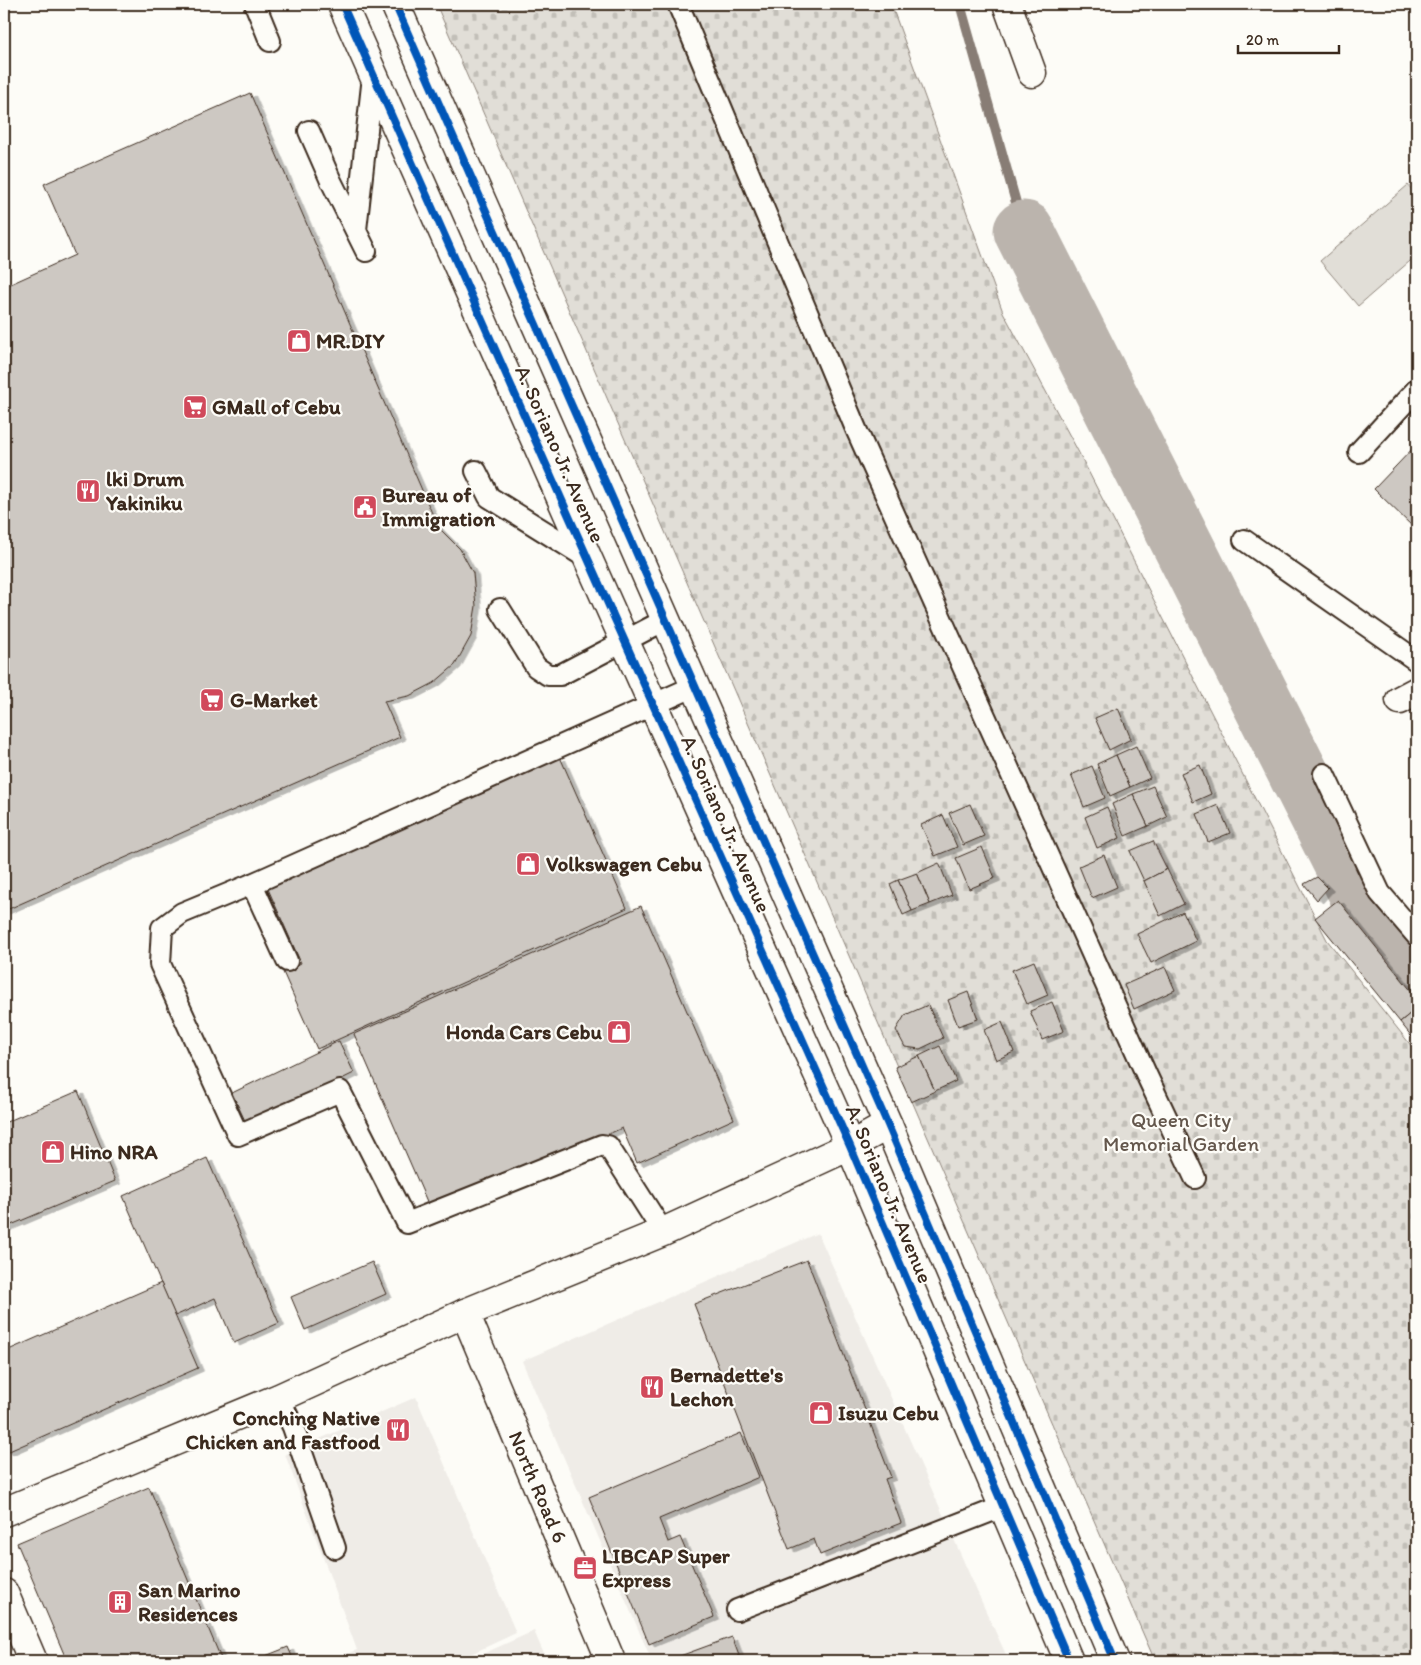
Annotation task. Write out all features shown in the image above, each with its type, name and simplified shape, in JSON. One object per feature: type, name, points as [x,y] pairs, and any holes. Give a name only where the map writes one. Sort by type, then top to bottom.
[{"type":"street","name":"A. Soriano Jr. Avenue","points":[[342,4],[850,1146],[1069,1661]]},
{"type":"street","name":"A. Soriano Jr. Avenue","points":[[395,4],[888,1125],[1115,1661]]},
{"type":"street","points":[[1007,4],[1032,73]]},
{"type":"street","points":[[4,1512],[279,1398],[465,1313],[663,1232],[850,1146],[888,1125]]},
{"type":"street","name":"North Road 6","points":[[465,1313],[611,1661]]},
{"type":"street","points":[[4,1593],[33,1661]]},
{"type":"lane","points":[[255,4],[270,41]]},
{"type":"lane","points":[[678,4],[856,430],[1147,1076],[1195,1178]]},
{"type":"lane","points":[[356,230],[373,74]]},
{"type":"lane","points":[[309,131],[331,181],[366,251]]},
{"type":"lane","points":[[1359,452],[1417,389]]},
{"type":"lane","points":[[476,472],[490,497],[588,558]]},
{"type":"lane","points":[[1244,540],[1417,661]]},
{"type":"lane","points":[[500,609],[536,666],[548,675],[560,675],[665,620]]},
{"type":"lane","points":[[663,1232],[608,1146],[602,1145],[407,1223],[340,1091],[238,1135],[160,964],[162,928],[182,913],[252,884],[695,686]]},
{"type":"lane","points":[[1324,774],[1380,893],[1417,936]]},
{"type":"lane","points":[[252,884],[287,961]]},
{"type":"lane","points":[[279,1398],[292,1427],[335,1548]]},
{"type":"lane","points":[[737,1610],[1002,1507]]},
{"type":"shaded area","points":[[818,1233],[1009,1661],[652,1661],[522,1361]]},
{"type":"shaded area","points":[[416,1397],[516,1633],[456,1661],[328,1661],[357,1650],[285,1454]]},
{"type":"shaded area","points":[[534,1631],[547,1661],[467,1661]]},
{"type":"green space","name":"Queen City Memorial Garden","points":[[436,4],[891,4],[1003,312],[1078,451],[1327,940],[1417,1053],[1417,1661],[1155,1661]]},
{"type":"green space","points":[[1408,185],[1417,196],[1417,255],[1358,306],[1320,261]]},
{"type":"building","name":"GMall of Cebu","points":[[250,93],[438,527],[460,549],[473,573],[476,606],[471,636],[455,665],[434,683],[409,696],[384,701],[400,737],[4,911],[4,287],[75,255],[44,184]]},
{"type":"building","points":[[1417,444],[1417,531],[1374,489]]},
{"type":"building","points":[[1118,708],[1131,739],[1109,750],[1095,718]]},
{"type":"building","points":[[1136,746],[1150,778],[1130,787],[1116,755]]},
{"type":"building","points":[[1116,755],[1130,787],[1110,796],[1097,764]]},
{"type":"building","points":[[560,757],[627,908],[317,1049],[283,972],[301,963],[268,889]]},
{"type":"building","points":[[1200,765],[1211,794],[1193,802],[1181,773]]},
{"type":"building","points":[[1092,766],[1105,798],[1084,807],[1071,775]]},
{"type":"building","points":[[1153,786],[1167,817],[1148,826],[1133,794]]},
{"type":"building","points":[[1133,794],[1148,826],[1125,836],[1112,804]]},
{"type":"building","points":[[970,804],[984,836],[963,845],[949,813]]},
{"type":"building","points":[[1218,805],[1230,833],[1208,842],[1197,814]]},
{"type":"building","points":[[1107,807],[1120,838],[1097,848],[1085,817]]},
{"type":"building","points":[[943,815],[957,847],[935,856],[921,825]]},
{"type":"building","points":[[1153,841],[1167,869],[1144,881],[1130,851]]},
{"type":"building","points":[[982,847],[995,878],[969,889],[956,858]]},
{"type":"building","points":[[1104,855],[1117,887],[1092,898],[1079,866]]},
{"type":"building","points":[[939,863],[952,895],[930,904],[917,873]]},
{"type":"building","points":[[1167,869],[1184,904],[1160,916],[1144,881]]},
{"type":"building","points":[[917,873],[930,904],[912,911],[898,880]]},
{"type":"building","points":[[1317,877],[1328,888],[1317,900],[1304,884]]},
{"type":"building","points":[[898,880],[912,911],[903,915],[890,884]]},
{"type":"building","points":[[1338,900],[1417,998],[1417,1008],[1400,1022],[1315,918]]},
{"type":"building","points":[[641,906],[734,1119],[637,1163],[622,1128],[432,1213],[354,1034]]},
{"type":"building","points":[[1183,912],[1196,941],[1151,963],[1137,934]]},
{"type":"building","points":[[1034,961],[1048,995],[1027,1004],[1012,970]]},
{"type":"building","points":[[1165,967],[1175,990],[1134,1009],[1124,985]]},
{"type":"building","points":[[968,992],[978,1019],[958,1026],[948,1000]]},
{"type":"building","points":[[1052,1002],[1064,1031],[1042,1040],[1030,1011]]},
{"type":"building","points":[[928,1005],[943,1038],[920,1049],[905,1047],[896,1030],[905,1015]]},
{"type":"building","points":[[1417,1008],[1417,1043],[1400,1022]]},
{"type":"building","points":[[1002,1022],[1014,1052],[996,1060],[984,1030]]},
{"type":"building","points":[[339,1041],[354,1073],[247,1125],[232,1093]]},
{"type":"building","points":[[940,1046],[956,1081],[935,1091],[919,1056]]},
{"type":"building","points":[[919,1056],[935,1091],[911,1102],[895,1067]]},
{"type":"building","name":"Hino NRA","points":[[78,1091],[115,1181],[4,1228],[4,1123]]},
{"type":"building","points":[[207,1158],[279,1323],[234,1343],[215,1298],[175,1316],[123,1196]]},
{"type":"building","points":[[807,1260],[891,1477],[885,1479],[901,1523],[820,1555],[814,1539],[789,1549],[694,1304]]},
{"type":"building","points":[[372,1262],[386,1294],[305,1330],[291,1297]]},
{"type":"building","points":[[161,1283],[198,1368],[7,1452],[4,1446],[4,1352]]},
{"type":"building","points":[[741,1433],[759,1477],[659,1519],[668,1542],[680,1537],[714,1617],[649,1644],[589,1497]]},
{"type":"building","name":"San Marino Residences","points":[[149,1487],[222,1661],[67,1661],[17,1543]]},
{"type":"building","points":[[732,1637],[741,1661],[669,1660]]},
{"type":"building","points":[[288,1647],[294,1661],[253,1661]]},
{"type":"waterway","points":[[960,4],[1024,231]]},
{"type":"waterway","points":[[1024,231],[1366,907],[1417,964]]},
{"type":"cycle path","points":[[342,4],[850,1146],[1069,1661]]},
{"type":"cycle path","points":[[395,4],[888,1125],[1115,1661]]},
{"type":"place","name":"MR.DIY","points":[[299,341]]},
{"type":"place","name":"GMall of Cebu","points":[[195,407]]},
{"type":"place","name":"lki Drum Yakiniku","points":[[88,491]]},
{"type":"place","name":"Bureau of Immigration","points":[[365,507]]},
{"type":"place","name":"G-Market","points":[[212,700]]},
{"type":"place","name":"Volkswagen Cebu","points":[[528,864]]},
{"type":"place","name":"Honda Cars Cebu","points":[[619,1032]]},
{"type":"place","name":"Hino NRA","points":[[53,1152]]},
{"type":"place","name":"Bernadette's Lechon","points":[[652,1387]]},
{"type":"place","name":"Isuzu Cebu","points":[[821,1413]]},
{"type":"place","name":"Conching Native Chicken and Fastfood","points":[[398,1430]]},
{"type":"place","name":"LIBCAP Super Express","points":[[585,1568]]},
{"type":"place","name":"San Marino Residences","points":[[120,1602]]}]
